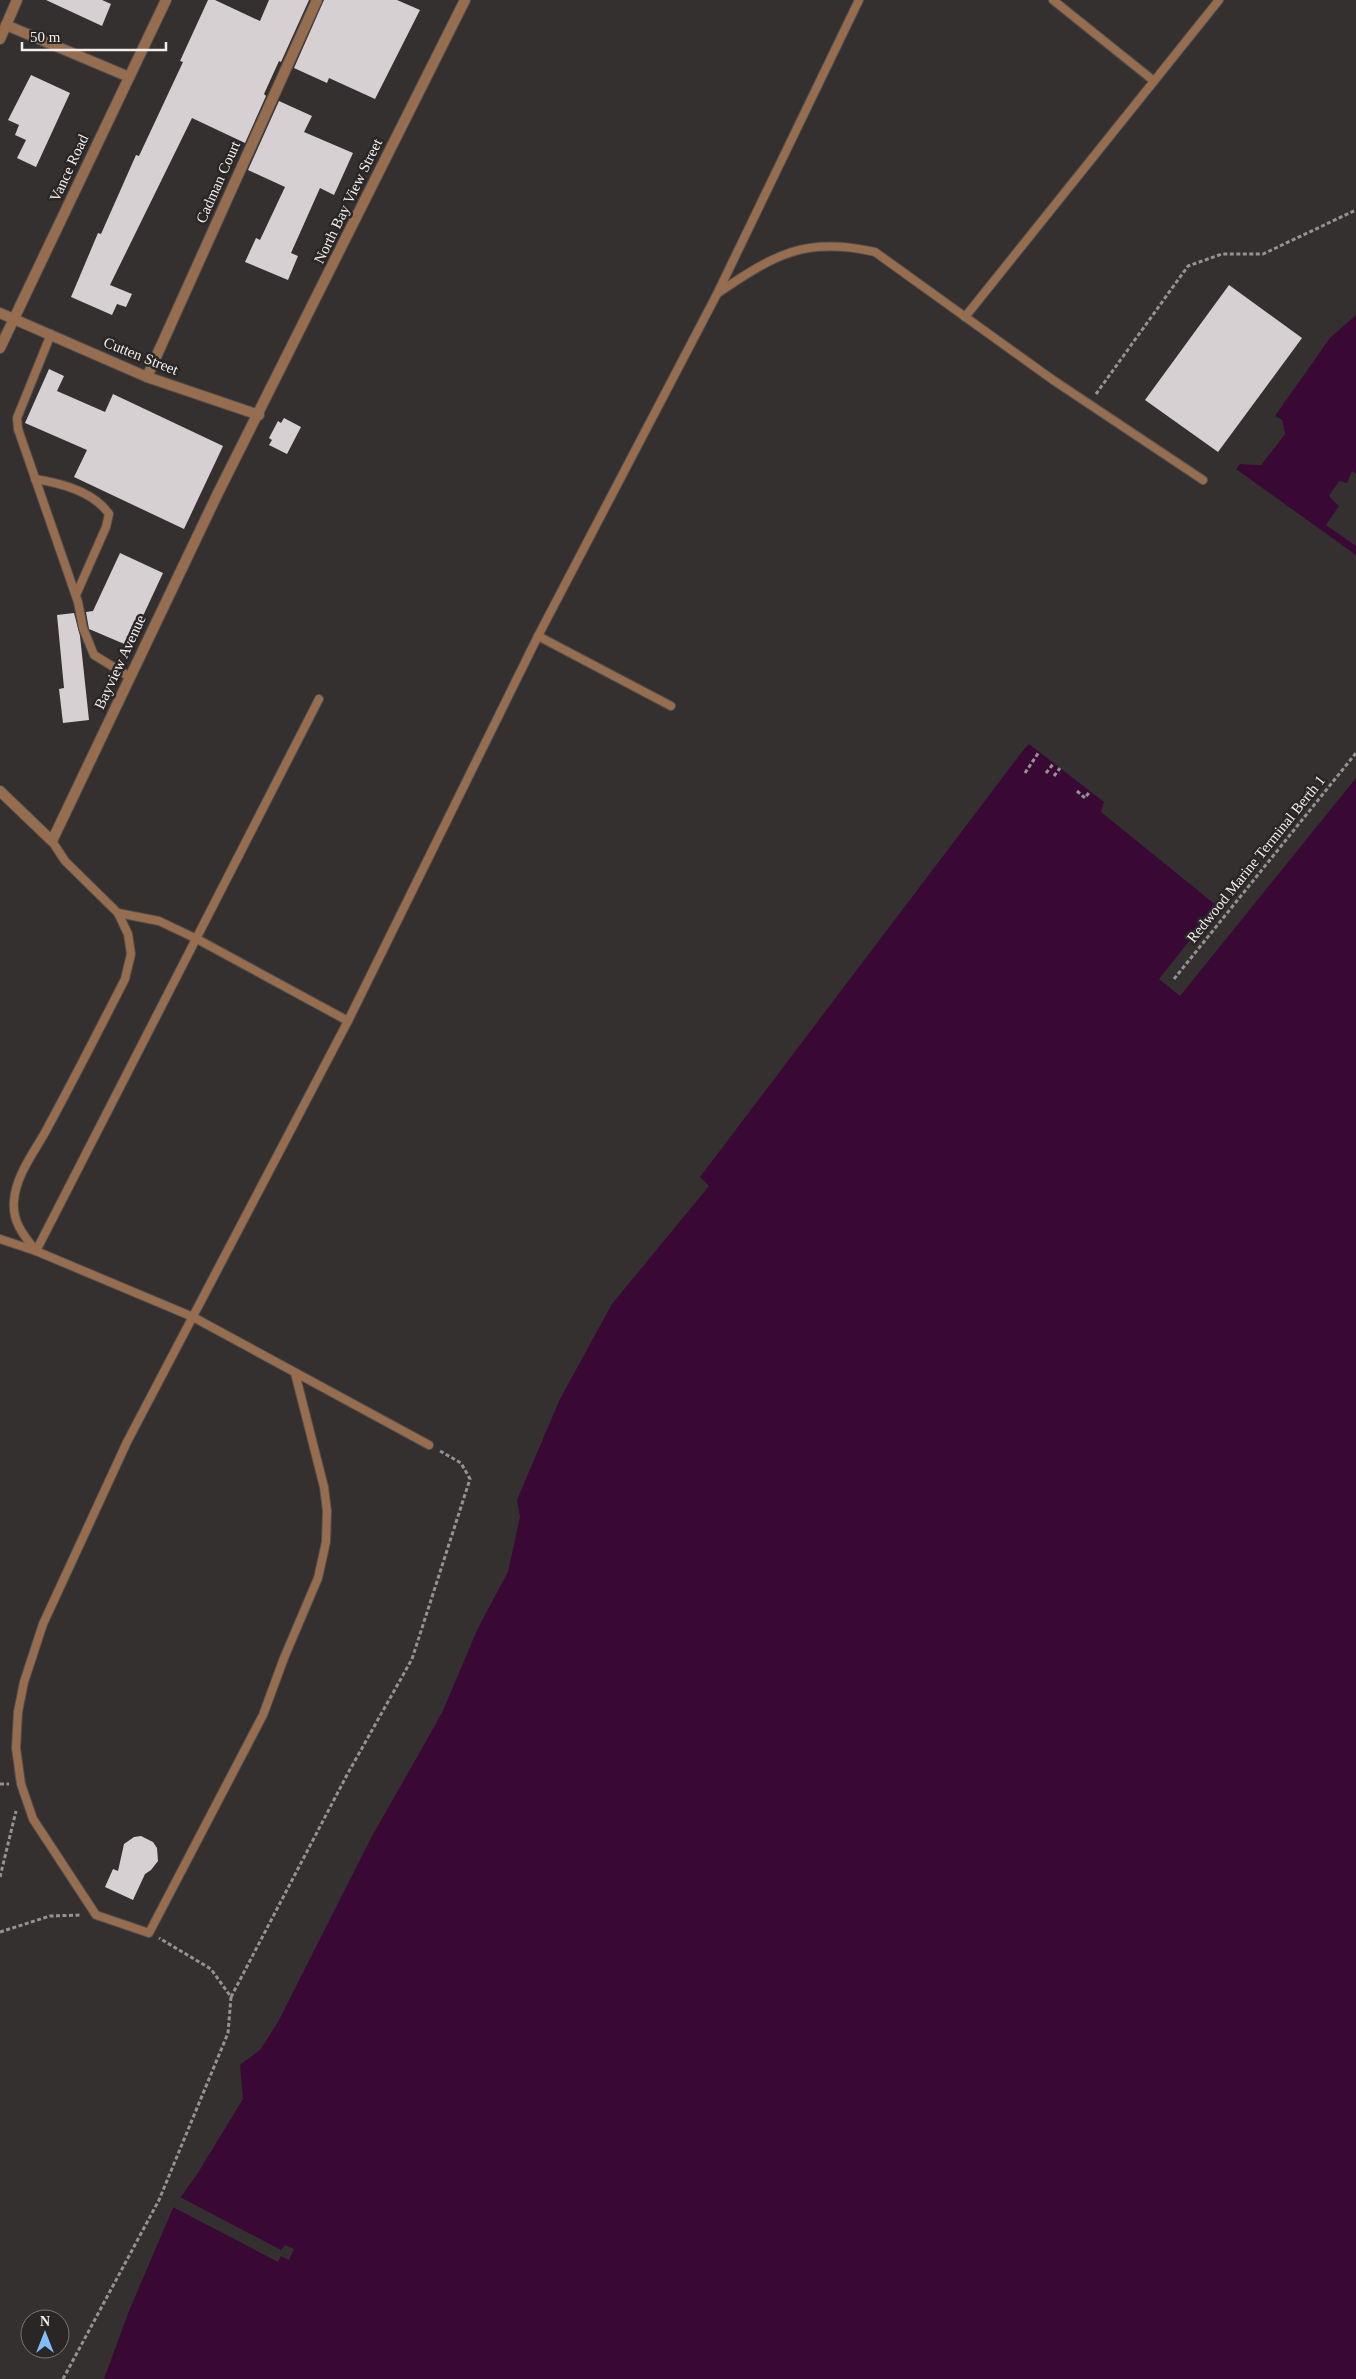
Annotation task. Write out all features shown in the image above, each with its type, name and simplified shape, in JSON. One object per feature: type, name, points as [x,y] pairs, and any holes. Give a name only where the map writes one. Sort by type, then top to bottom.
[{"type":"street","points":[[0,38],[18,0]]},
{"type":"street","name":"Vance Road","points":[[0,348],[166,0]]},
{"type":"street","name":"Cadman Court","points":[[147,377],[317,0]]},
{"type":"street","name":"North Bay View Street","points":[[216,495],[259,415],[465,0]]},
{"type":"street","points":[[6,25],[129,77]]},
{"type":"street","name":"Cutten Street","points":[[0,314],[51,334],[147,377],[259,415]]},
{"type":"street","name":"Bayview Avenue","points":[[52,842],[216,495]]},
{"type":"street","points":[[0,791],[27,815],[52,842]]},
{"type":"lane","points":[[295,1373],[324,1487],[327,1511],[326,1542],[318,1578],[263,1715],[150,1933],[96,1915],[33,1818],[21,1784],[16,1748],[18,1712],[24,1682],[43,1624],[127,1442],[348,1021],[538,636],[717,294],[859,0]]},
{"type":"lane","points":[[1053,0],[1154,81]]},
{"type":"lane","points":[[965,317],[1220,0]]},
{"type":"lane","points":[[717,294],[760,265],[798,249],[852,246],[875,252],[1089,404],[1203,480]]},
{"type":"lane","points":[[51,334],[17,418],[18,430],[76,594],[83,628],[94,655],[130,677]]},
{"type":"lane","points":[[35,479],[54,482],[102,503],[108,514],[106,527],[76,594]]},
{"type":"lane","points":[[538,636],[671,706]]},
{"type":"lane","points":[[36,1251],[319,699]]},
{"type":"lane","points":[[36,1251],[21,1232],[14,1217],[14,1201],[18,1180],[49,1126],[125,979],[131,954],[128,934],[118,912],[65,861],[52,842]]},
{"type":"lane","points":[[118,912],[159,921],[197,939],[348,1021]]},
{"type":"lane","points":[[0,1239],[36,1251],[193,1317],[429,1445]]},
{"type":"path","points":[[1089,404],[1188,266],[1222,254],[1263,254],[1356,210]]},
{"type":"path","points":[[1025,773],[1039,752]]},
{"type":"path","name":"Redwood Marine Terminal Berth 1","points":[[1174,980],[1356,753]]},
{"type":"path","points":[[1046,773],[1054,763]]},
{"type":"path","points":[[1054,776],[1060,768]]},
{"type":"path","points":[[1077,792],[1085,798],[1090,791]]},
{"type":"path","points":[[63,2379],[163,2191],[228,2033],[231,1997],[348,1773],[412,1658],[470,1480],[460,1463],[429,1445]]},
{"type":"path","points":[[0,1877],[21,1784]]},
{"type":"path","points":[[0,1932],[50,1916],[96,1915]]},
{"type":"path","points":[[150,1933],[211,1969],[231,1997]]},
{"type":"shaded area","points":[[1356,305],[1356,2379],[104,2379],[129,2311],[173,2208],[198,2173],[243,2099],[240,2065],[260,2050],[278,2022],[371,1838],[442,1713],[478,1628],[508,1572],[520,1517],[517,1500],[560,1399],[612,1304],[709,1186],[700,1177],[1240,464],[1261,465],[1285,434],[1282,420],[1266,411]]},
{"type":"pier","points":[[1356,305],[1356,315],[1330,338],[1275,416],[1282,420],[1285,434],[1261,465],[1240,464],[1236,469],[1356,555],[1356,778],[1180,996],[1159,979],[1217,906],[1101,812],[1104,802],[1029,744],[1022,752],[1020,750],[1238,462],[1260,462],[1282,433],[1280,422],[1265,413],[1264,410],[1345,311]]},
{"type":"pier","points":[[1352,471],[1356,474],[1356,546],[1326,525],[1339,506],[1329,496],[1339,481],[1347,483]]},
{"type":"pier","points":[[178,2196],[281,2250],[285,2245],[294,2249],[289,2260],[281,2256],[278,2262],[171,2206]]},
{"type":"building","points":[[46,0],[102,0],[111,4],[102,26]]},
{"type":"building","points":[[208,0],[215,0],[260,21],[269,0],[309,0],[281,62],[279,61],[264,94],[266,96],[245,143],[192,118],[110,285],[132,294],[126,307],[117,304],[112,315],[71,297],[98,233],[101,234],[136,155],[139,156],[183,62],[180,61]]},
{"type":"building","points":[[324,0],[397,0],[420,10],[375,99],[329,78],[327,83],[294,68]]},
{"type":"building","points":[[31,75],[70,93],[36,167],[17,158],[26,140],[15,135],[19,125],[8,120]]},
{"type":"building","points":[[279,101],[312,116],[304,132],[353,153],[334,195],[320,188],[291,253],[298,256],[288,280],[245,262],[256,238],[260,240],[285,187],[248,170]]},
{"type":"building","points":[[1229,285],[1302,338],[1218,452],[1145,400]]},
{"type":"building","points":[[49,369],[64,376],[57,391],[105,412],[113,394],[223,446],[184,529],[74,477],[87,450],[25,423]]},
{"type":"building","points":[[284,418],[301,427],[287,454],[269,445],[272,440],[269,438],[278,421],[281,423]]},
{"type":"building","points":[[120,553],[163,573],[129,646],[89,629],[86,612],[93,611]]},
{"type":"building","points":[[74,613],[80,636],[89,720],[63,723],[59,689],[64,688],[57,615]]},
{"type":"building","points":[[141,1836],[153,1842],[157,1848],[158,1861],[145,1874],[133,1900],[105,1887],[113,1869],[118,1871],[124,1844],[134,1837]]}]
